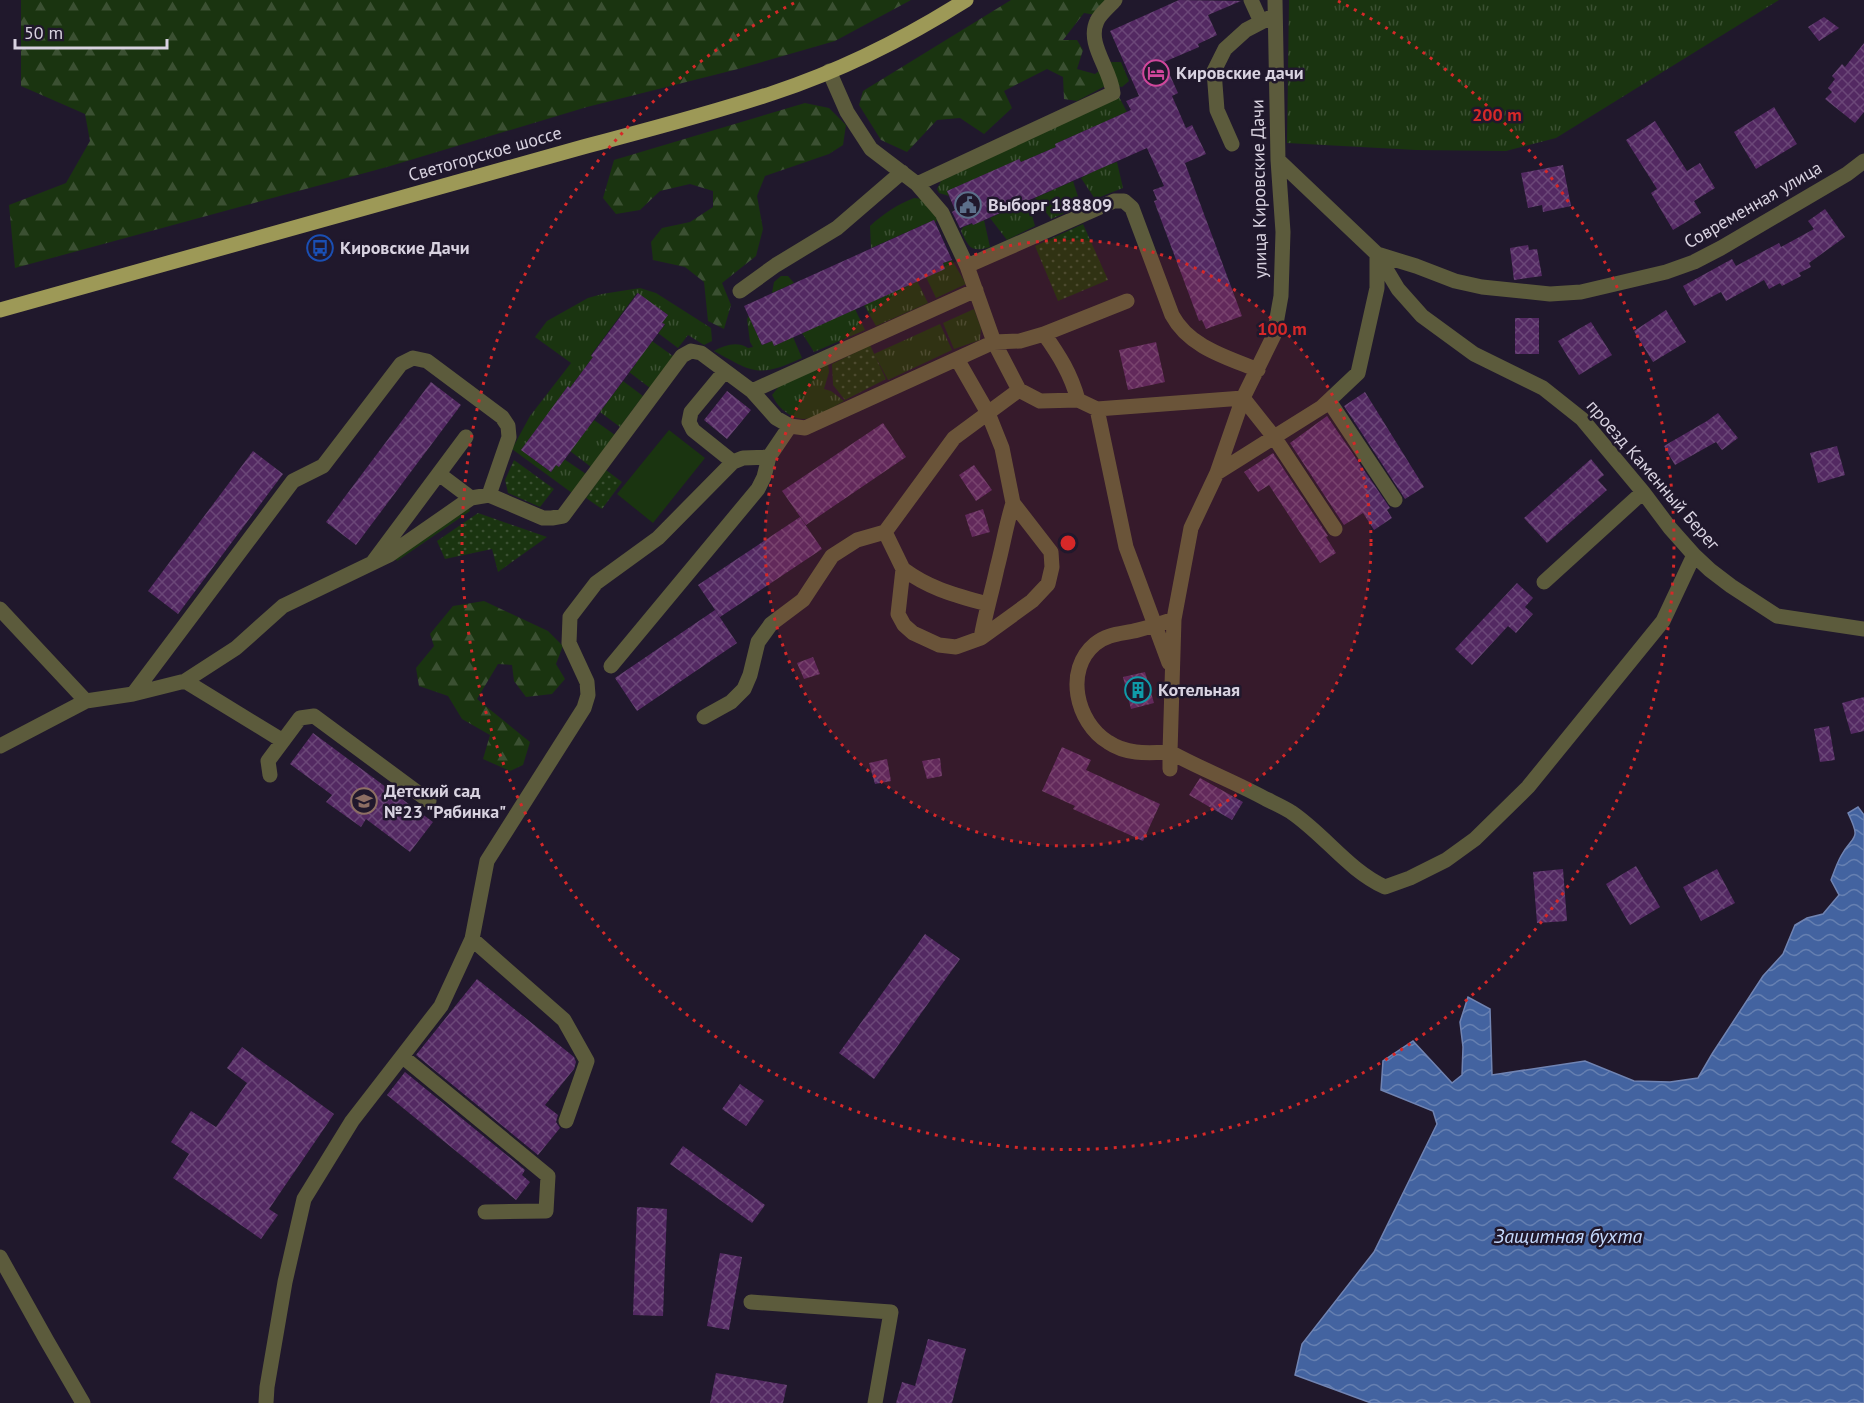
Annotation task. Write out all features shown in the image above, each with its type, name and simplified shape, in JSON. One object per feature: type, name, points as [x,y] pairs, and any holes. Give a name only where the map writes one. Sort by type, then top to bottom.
[{"type":"main road","name":"Светогорское шоссе","points":[[0,310],[774,93],[864,57],[966,0]]},
{"type":"street","points":[[917,183],[1113,93],[1112,81],[1093,36],[1097,20],[1115,0]]},
{"type":"street","points":[[1232,144],[1216,110],[1214,71],[1225,49],[1270,12],[1251,0]]},
{"type":"street","name":"улица Кировские Дачи","points":[[1172,669],[1174,619],[1191,528],[1216,473],[1244,398],[1274,335],[1281,296],[1283,232],[1270,12]]},
{"type":"street","points":[[829,71],[847,112],[871,149],[917,183],[942,213],[967,266],[994,342],[1018,390],[1040,401],[1078,400],[1097,409],[1244,398],[1274,437],[1335,529]]},
{"type":"street","name":"проезд Каменный Берег","points":[[1278,160],[1377,254],[1398,289],[1422,316],[1474,354],[1543,388],[1582,419],[1694,555],[1731,586],[1777,615],[1864,629]]},
{"type":"street","name":"Современная улица","points":[[1377,254],[1482,287],[1550,294],[1581,292],[1654,276],[1694,262],[1847,174],[1864,161]]},
{"type":"street","points":[[741,291],[776,265],[837,228],[902,172]]},
{"type":"street","points":[[967,266],[1114,201],[1124,201],[1132,208],[1172,315],[1179,327],[1189,338],[1211,350],[1258,370]]},
{"type":"street","points":[[1216,473],[1322,407],[1358,373],[1377,288],[1377,254]]},
{"type":"street","points":[[752,391],[976,290]]},
{"type":"street","points":[[0,746],[86,701],[133,694],[185,681],[236,648],[283,606],[389,555],[471,498],[489,495],[543,518],[563,516],[682,356],[691,351],[701,353],[752,391],[776,418],[790,426],[805,428],[994,342],[1020,341],[1044,334],[1127,301]]},
{"type":"street","points":[[1044,334],[1072,379],[1078,400]]},
{"type":"street","points":[[133,694],[293,481],[323,466],[401,364],[413,358],[427,361],[502,417],[508,426],[509,437],[489,495]]},
{"type":"street","points":[[903,569],[898,614],[904,626],[913,633],[939,645],[956,647],[981,638],[1032,601],[1048,584],[1052,567],[1051,552],[1013,503],[1002,448],[988,413],[957,359]]},
{"type":"street","points":[[725,371],[692,412],[689,422],[693,430],[733,462]]},
{"type":"street","points":[[704,717],[731,702],[744,689],[758,642],[771,624],[803,600],[832,556],[857,540],[885,532],[954,438],[1018,390]]},
{"type":"street","points":[[1329,401],[1395,500]]},
{"type":"street","points":[[1097,409],[1126,547],[1172,669],[1170,769]]},
{"type":"street","points":[[611,666],[758,489],[769,457],[790,426]]},
{"type":"street","points":[[371,565],[466,437]]},
{"type":"street","points":[[266,1403],[285,1282],[304,1199],[352,1121],[441,1006],[472,939],[487,861],[584,708],[588,695],[587,682],[569,643],[570,617],[596,583],[658,538],[733,462],[743,458],[769,457]]},
{"type":"street","points":[[439,474],[471,498]]},
{"type":"street","points":[[1544,582],[1643,492]]},
{"type":"street","points":[[981,638],[987,604],[998,568],[1005,527],[1013,503]]},
{"type":"street","points":[[885,532],[903,569],[920,582],[943,592],[987,604]]},
{"type":"street","points":[[1174,619],[1109,635],[1095,644],[1081,660],[1076,678],[1078,696],[1095,733],[1109,743],[1135,753],[1170,752],[1291,812],[1369,880],[1385,887],[1410,878],[1446,860],[1475,839],[1528,787],[1663,621],[1694,555]]},
{"type":"street","points":[[0,609],[86,701]]},
{"type":"street","points":[[185,681],[283,741]]},
{"type":"street","points":[[270,775],[268,761],[300,718],[314,716],[429,801]]},
{"type":"street","points":[[472,939],[564,1020],[587,1061],[566,1121]]},
{"type":"street","points":[[403,1057],[548,1176],[546,1211],[485,1212]]},
{"type":"street","points":[[0,1257],[83,1403]]},
{"type":"street","points":[[751,1302],[891,1312],[874,1403]]},
{"type":"green space","points":[[21,0],[911,0],[835,41],[738,69],[587,107],[387,167],[15,268],[9,205],[66,183],[90,141],[85,114],[21,86]]},
{"type":"green space","points":[[1011,0],[1108,0],[1096,15],[1084,13],[1063,40],[1077,40],[1083,50],[1077,69],[1095,74],[1111,62],[1121,62],[1129,81],[1122,87],[1109,84],[1077,101],[1064,99],[1063,77],[1047,69],[1004,91],[1012,108],[984,134],[960,118],[937,120],[907,152],[881,140],[859,105],[863,91]]},
{"type":"green space","points":[[1289,0],[1779,0],[1556,138],[1506,151],[1416,150],[1287,143]]},
{"type":"green space","points":[[1118,95],[1127,112],[1055,144],[1056,147],[947,191],[949,196],[939,193],[937,189],[941,181]]},
{"type":"green space","points":[[805,103],[829,108],[846,125],[843,145],[829,154],[765,176],[757,196],[763,229],[756,256],[722,283],[731,305],[724,329],[708,321],[704,282],[685,267],[653,260],[651,242],[662,228],[690,222],[713,207],[713,191],[690,184],[660,191],[640,210],[616,214],[603,198],[614,160]]},
{"type":"green space","points":[[1117,162],[1123,188],[1095,199],[1081,178],[1090,171]]},
{"type":"green space","points":[[1073,181],[1081,206],[1051,219],[1035,198]]},
{"type":"green space","points":[[914,198],[924,199],[937,219],[935,223],[934,220],[871,248],[870,226],[902,203]]},
{"type":"green space","points":[[1028,201],[1035,226],[1007,240],[990,218],[1001,213],[1000,211]]},
{"type":"green space","points":[[984,220],[990,247],[974,249],[968,245],[961,231],[963,227]]},
{"type":"green space","points":[[1083,224],[1108,280],[1058,301],[1035,246]]},
{"type":"green space","points":[[952,260],[966,284],[936,298],[926,277],[945,269],[943,263]]},
{"type":"green space","points":[[781,276],[788,276],[794,283],[772,293],[774,282]]},
{"type":"green space","points":[[917,281],[928,303],[876,326],[864,305]]},
{"type":"green space","points":[[640,288],[656,293],[711,328],[712,341],[704,345],[688,335],[678,348],[658,333],[665,325],[662,323],[668,315],[637,293],[591,355],[593,357],[521,450],[551,472],[564,459],[586,474],[572,493],[512,449],[530,416],[571,363],[535,337],[547,321],[588,298]]},
{"type":"green space","points":[[855,309],[865,330],[814,352],[802,333]]},
{"type":"green space","points":[[974,309],[981,328],[980,340],[954,349],[943,323]]},
{"type":"green space","points":[[749,316],[762,345],[793,337],[802,358],[775,368],[756,370],[738,364],[714,351],[731,345],[753,347],[750,342],[747,319]]},
{"type":"green space","points":[[940,324],[952,350],[888,380],[874,354]]},
{"type":"green space","points":[[652,341],[673,356],[650,388],[629,372],[636,364],[633,362],[644,347],[647,349]]},
{"type":"green space","points":[[870,345],[886,379],[845,400],[833,385],[832,364]]},
{"type":"green space","points":[[828,364],[829,372],[824,389],[831,391],[844,401],[816,416],[801,419],[794,417],[778,405],[772,395],[780,385]]},
{"type":"green space","points":[[623,381],[643,396],[620,427],[600,412]]},
{"type":"green space","points":[[594,420],[615,435],[591,467],[570,451]]},
{"type":"green space","points":[[669,430],[705,458],[653,523],[617,494]]},
{"type":"green space","points":[[514,460],[554,489],[540,507],[508,493],[505,480]]},
{"type":"green space","points":[[606,470],[622,482],[602,509],[586,498]]},
{"type":"green space","points":[[469,508],[470,511],[397,561],[396,559]]},
{"type":"green space","points":[[478,513],[547,537],[498,572],[492,549],[445,559],[437,541]]},
{"type":"green space","points":[[484,601],[548,631],[563,646],[556,664],[565,679],[552,694],[526,697],[514,681],[512,665],[498,664],[477,699],[530,742],[523,765],[510,771],[483,759],[490,735],[462,719],[448,696],[419,686],[416,668],[434,646],[430,634],[453,606]]},
{"type":"water","name":"Защитная бухта","points":[[1858,807],[1864,815],[1864,1403],[1371,1403],[1295,1375],[1302,1344],[1374,1252],[1437,1124],[1433,1111],[1381,1090],[1383,1061],[1413,1041],[1452,1083],[1462,1075],[1463,1047],[1460,1022],[1468,997],[1490,1009],[1492,1075],[1585,1061],[1634,1081],[1670,1082],[1698,1078],[1763,976],[1783,954],[1795,925],[1807,918],[1823,914],[1839,895],[1831,880],[1841,856],[1855,834],[1848,813]]},
{"type":"building","points":[[1179,0],[1241,1],[1208,15],[1217,35],[1198,44],[1199,47],[1164,62],[1178,93],[1172,96],[1186,128],[1192,125],[1206,154],[1185,163],[1242,316],[1206,329],[1202,320],[1199,321],[1154,201],[1157,200],[1153,190],[1164,186],[1147,148],[973,225],[972,223],[960,228],[952,212],[955,210],[947,191],[1019,159],[1021,162],[1056,147],[1055,144],[1131,110],[1126,101],[1139,96],[1110,31]]},
{"type":"building","points":[[1824,17],[1839,28],[1819,41],[1808,27]]},
{"type":"building","points":[[1864,43],[1864,112],[1855,123],[1825,99],[1832,92],[1828,88],[1835,79],[1832,76],[1842,64],[1845,67]]},
{"type":"building","points":[[1774,107],[1797,144],[1756,169],[1734,132]]},
{"type":"building","points":[[1655,121],[1687,171],[1700,163],[1715,188],[1694,201],[1701,213],[1673,230],[1651,193],[1657,189],[1626,140]]},
{"type":"building","points":[[1563,165],[1571,206],[1543,212],[1542,205],[1528,208],[1521,173]]},
{"type":"building","points":[[1825,209],[1845,237],[1809,263],[1811,267],[1799,273],[1801,276],[1782,286],[1780,283],[1769,289],[1764,280],[1726,301],[1721,292],[1694,306],[1683,286],[1732,259],[1736,266],[1779,243],[1781,247],[1814,229],[1808,221]]},
{"type":"building","points":[[934,220],[952,260],[943,263],[945,269],[774,346],[772,341],[762,345],[744,306]]},
{"type":"building","points":[[1528,245],[1529,250],[1537,249],[1542,276],[1514,280],[1510,248]]},
{"type":"building","points":[[638,293],[668,315],[662,323],[665,324],[559,467],[556,465],[551,472],[521,450],[568,386],[570,388]]},
{"type":"building","points":[[1666,310],[1686,342],[1653,362],[1634,331]]},
{"type":"building","points":[[1515,318],[1539,318],[1539,354],[1515,354]]},
{"type":"building","points":[[1591,322],[1612,355],[1579,375],[1558,341]]},
{"type":"building","points":[[1156,342],[1165,382],[1128,390],[1119,350]]},
{"type":"building","points":[[431,382],[461,405],[356,545],[326,522]]},
{"type":"building","points":[[727,391],[751,410],[727,439],[704,420]]},
{"type":"building","points":[[1365,392],[1424,487],[1405,499],[1344,406]]},
{"type":"building","points":[[1718,413],[1738,438],[1722,450],[1716,442],[1675,465],[1664,446]]},
{"type":"building","points":[[1327,416],[1390,508],[1387,510],[1392,518],[1374,530],[1363,513],[1344,525],[1290,443]]},
{"type":"building","points":[[883,423],[906,457],[806,525],[782,491]]},
{"type":"building","points":[[1837,446],[1845,475],[1818,483],[1810,453]]},
{"type":"building","points":[[253,451],[283,474],[178,614],[148,591]]},
{"type":"building","points":[[1273,453],[1328,536],[1326,537],[1336,553],[1320,563],[1269,485],[1258,492],[1244,472]]},
{"type":"building","points":[[1591,459],[1604,475],[1598,480],[1607,490],[1547,543],[1524,518]]},
{"type":"building","points":[[974,465],[992,490],[976,501],[959,475]]},
{"type":"building","points":[[983,509],[990,532],[972,537],[965,515]]},
{"type":"building","points":[[800,517],[822,549],[720,617],[698,585]]},
{"type":"building","points":[[1517,583],[1533,598],[1525,607],[1533,614],[1516,633],[1508,626],[1472,665],[1455,649]]},
{"type":"building","points":[[715,610],[737,643],[637,711],[615,678]]},
{"type":"building","points":[[813,657],[820,674],[804,679],[797,663]]},
{"type":"building","name":"Котельная","points":[[1145,672],[1154,703],[1131,709],[1123,677]]},
{"type":"building","points":[[1864,697],[1864,731],[1851,734],[1842,703]]},
{"type":"building","points":[[1829,726],[1835,760],[1820,762],[1814,729]]},
{"type":"building","points":[[313,733],[433,822],[410,852],[366,819],[361,827],[326,802],[332,795],[290,764]]},
{"type":"building","points":[[1062,747],[1091,760],[1086,770],[1160,804],[1143,841],[1073,809],[1075,806],[1042,791]]},
{"type":"building","points":[[940,758],[942,776],[927,779],[922,761]]},
{"type":"building","points":[[887,759],[891,781],[875,784],[869,763]]},
{"type":"building","points":[[1200,778],[1243,802],[1232,820],[1189,795]]},
{"type":"building","points":[[1636,866],[1660,907],[1630,925],[1606,884]]},
{"type":"building","points":[[1563,869],[1567,921],[1537,923],[1533,872]]},
{"type":"building","points":[[1717,869],[1735,903],[1701,921],[1683,887]]},
{"type":"building","points":[[925,934],[960,959],[874,1079],[839,1053]]},
{"type":"building","points":[[477,979],[574,1057],[576,1062],[574,1069],[545,1105],[558,1115],[556,1122],[560,1128],[538,1155],[416,1055]]},
{"type":"building","points":[[242,1047],[334,1114],[269,1209],[278,1215],[261,1239],[173,1178],[189,1154],[171,1142],[191,1111],[216,1127],[247,1083],[227,1068]]},
{"type":"building","points":[[405,1072],[525,1170],[522,1175],[530,1182],[516,1200],[387,1095]]},
{"type":"building","points":[[740,1084],[764,1101],[746,1126],[722,1109]]},
{"type":"building","points":[[683,1146],[765,1205],[752,1223],[670,1164]]},
{"type":"building","points":[[637,1207],[667,1209],[663,1316],[633,1315]]},
{"type":"building","points":[[720,1253],[742,1257],[729,1330],[707,1326]]},
{"type":"building","points":[[928,1339],[966,1349],[952,1403],[896,1403],[902,1382],[915,1386]]},
{"type":"building","points":[[716,1373],[787,1385],[783,1403],[710,1403]]},
{"type":"place","name":"Кировские дачи","points":[[1156,73]]},
{"type":"place","name":"Выборг 188809","points":[[968,205]]},
{"type":"place","name":"Кировские Дачи","points":[[320,248]]},
{"type":"place","name":"Котельная","points":[[1138,690]]},
{"type":"place","name":"Детский сад №23 \"Рябинка\"","points":[[364,801]]}]
